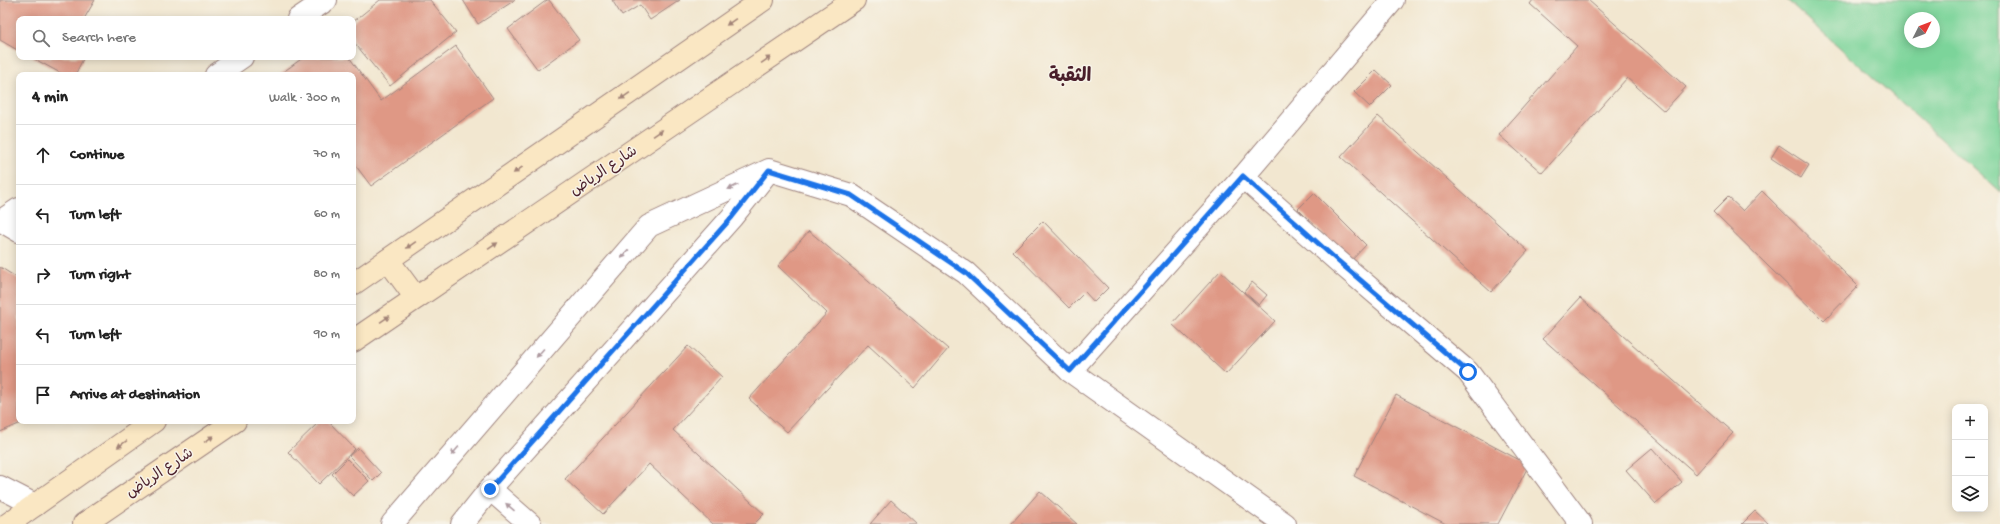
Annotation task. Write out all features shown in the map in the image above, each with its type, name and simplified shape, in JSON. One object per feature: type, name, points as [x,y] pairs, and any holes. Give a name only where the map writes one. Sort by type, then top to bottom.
[{"type":"main road","points":[[356,282],[763,0]]},
{"type":"main road","name":"شارع الرياض","points":[[356,339],[854,0]]},
{"type":"main road","points":[[388,260],[416,298]]},
{"type":"main road","points":[[8,524],[150,424]]},
{"type":"main road","name":"شارع الرياض","points":[[84,524],[231,424]]},
{"type":"street","points":[[302,16],[326,0]]},
{"type":"street","points":[[1070,371],[1243,176],[1394,0]]},
{"type":"street","points":[[220,72],[238,60]]},
{"type":"street","points":[[462,524],[490,489],[732,217],[769,170]]},
{"type":"street","points":[[392,524],[649,226],[769,170],[851,195],[966,273],[1070,371],[1285,524]]},
{"type":"street","points":[[1243,176],[1338,261],[1468,372],[1581,524]]},
{"type":"street","points":[[0,487],[35,505]]},
{"type":"street","points":[[490,489],[530,524]]},
{"type":"green space","points":[[1787,0],[2000,0],[2000,192]]},
{"type":"building","points":[[0,0],[95,0],[86,16],[16,16],[16,49],[0,40]]},
{"type":"building","points":[[380,0],[430,0],[456,32],[390,86],[356,45],[356,20]]},
{"type":"building","points":[[463,0],[515,0],[478,24]]},
{"type":"building","points":[[549,0],[579,40],[538,70],[508,29]]},
{"type":"building","points":[[612,0],[680,0],[650,20],[640,5],[622,16]]},
{"type":"building","points":[[1533,0],[1588,0],[1686,87],[1664,111],[1627,78],[1542,173],[1499,135],[1577,46],[1530,4]]},
{"type":"building","points":[[456,46],[493,98],[371,186],[356,166],[356,72],[283,72],[300,60],[351,60],[381,101]]},
{"type":"building","points":[[36,60],[82,60],[76,72],[58,72]]},
{"type":"building","points":[[1376,70],[1392,85],[1370,107],[1354,92]]},
{"type":"building","points":[[1378,116],[1528,251],[1491,292],[1341,157]]},
{"type":"building","points":[[1779,145],[1809,165],[1801,178],[1771,158]]},
{"type":"building","points":[[1762,191],[1858,286],[1824,321],[1713,212],[1728,197],[1743,211]]},
{"type":"building","points":[[1314,193],[1366,245],[1350,262],[1298,209]]},
{"type":"building","points":[[1043,221],[1108,288],[1094,302],[1085,292],[1069,308],[1013,251]]},
{"type":"building","points":[[809,231],[948,349],[915,388],[868,345],[787,432],[749,399],[827,313],[778,266]]},
{"type":"building","points":[[0,267],[16,277],[16,424],[19,424],[0,432]]},
{"type":"building","points":[[1220,271],[1275,321],[1226,374],[1172,324]]},
{"type":"building","points":[[1252,282],[1267,295],[1259,305],[1244,292]]},
{"type":"building","points":[[1580,298],[1733,433],[1696,474],[1543,339]]},
{"type":"building","points":[[688,346],[722,377],[673,430],[764,514],[754,524],[713,524],[649,464],[603,514],[565,479]]},
{"type":"building","points":[[1396,395],[1529,465],[1498,524],[1446,524],[1354,476]]},
{"type":"building","points":[[317,424],[331,424],[355,449],[319,484],[288,452]]},
{"type":"building","points":[[358,448],[381,473],[373,481],[349,456]]},
{"type":"building","points":[[1652,448],[1682,482],[1656,504],[1626,470]]},
{"type":"building","points":[[347,459],[369,481],[353,496],[332,474]]},
{"type":"building","points":[[1040,491],[1077,524],[1011,524]]},
{"type":"building","points":[[891,500],[917,524],[870,524]]},
{"type":"building","points":[[1755,511],[1769,524],[1742,524]]},
{"type":"district","name":"الثقبة","points":[[1070,74]]},
{"type":"route","points":[[490,489],[732,217],[769,170],[851,195],[966,273],[1070,371],[1243,176],[1338,261],[1468,372]]}]
